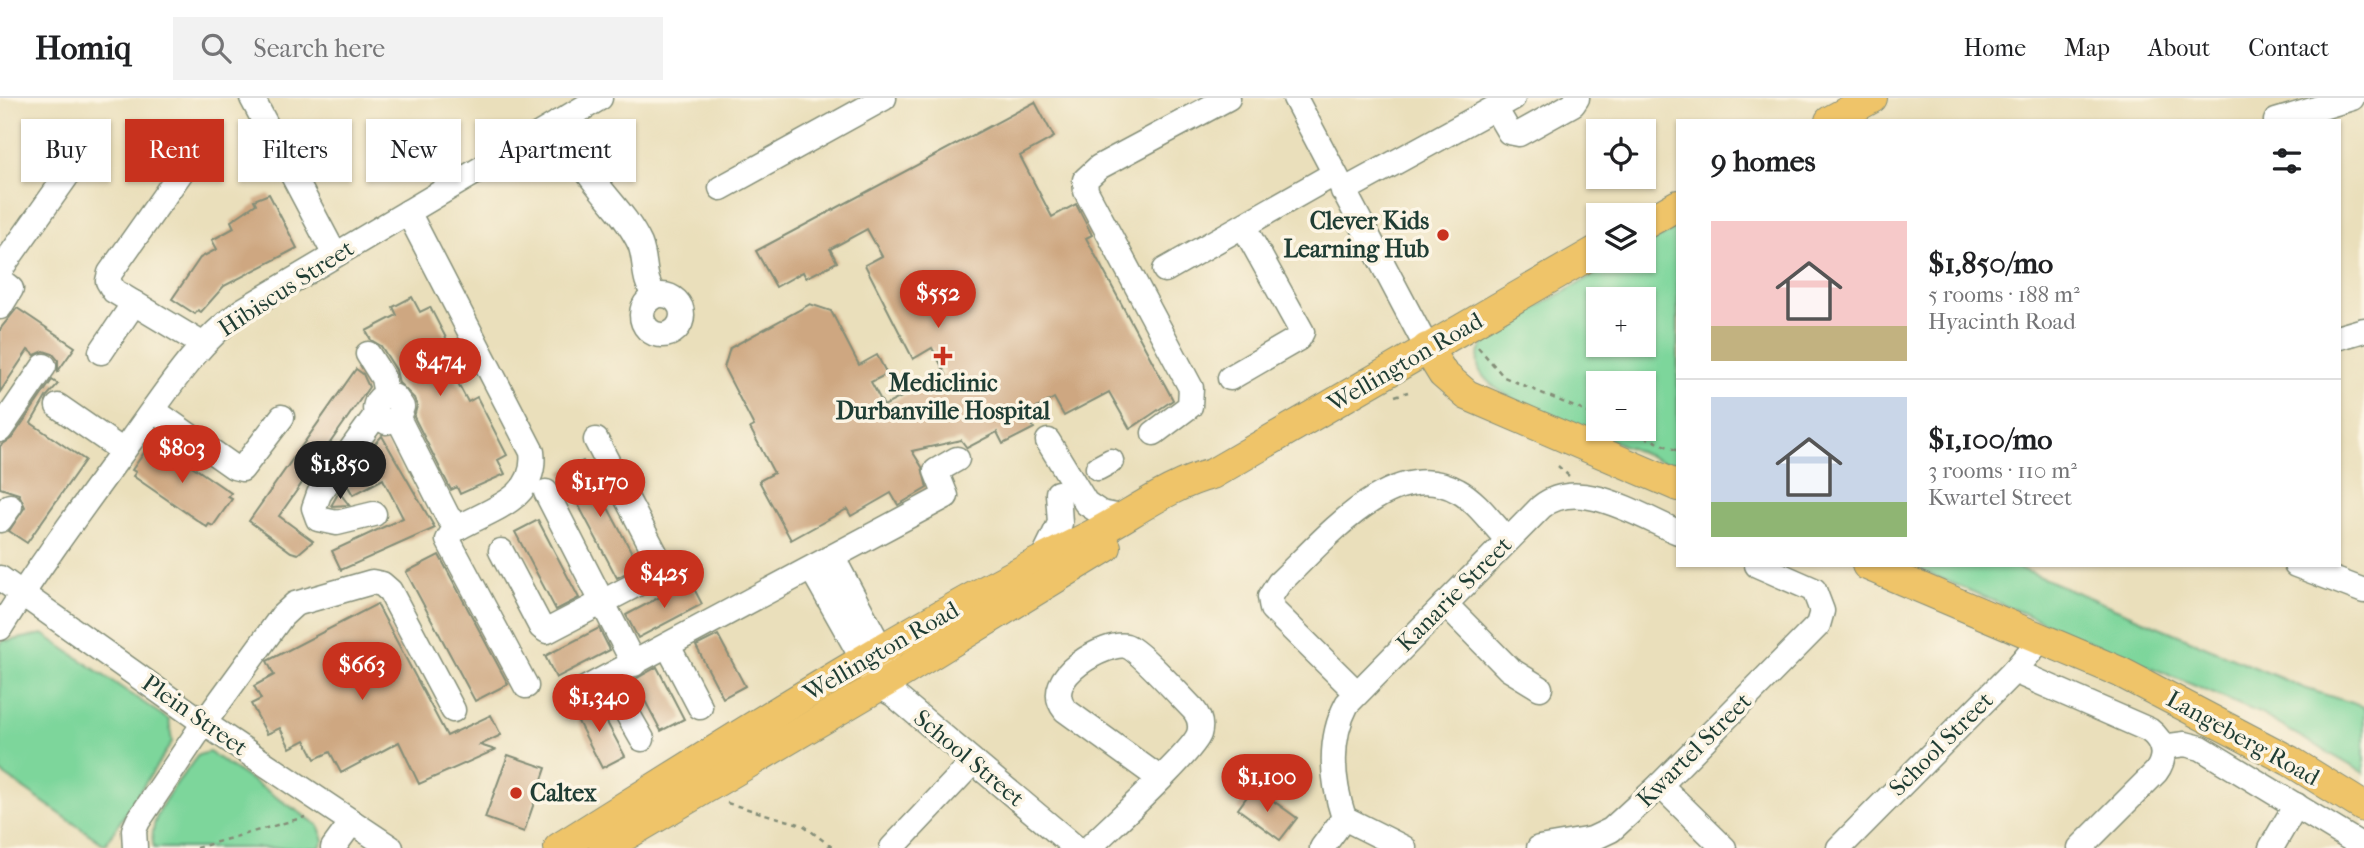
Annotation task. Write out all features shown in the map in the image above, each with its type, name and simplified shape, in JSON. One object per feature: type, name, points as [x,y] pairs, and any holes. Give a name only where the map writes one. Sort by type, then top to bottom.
[{"type":"main road","points":[[1834,119],[1872,98]]},
{"type":"main road","points":[[1656,218],[1676,206]]},
{"type":"main road","name":"Wellington Road","points":[[604,848],[889,685],[1188,480],[1212,474],[1586,257]]},
{"type":"main road","points":[[1427,348],[1443,373],[1467,395],[1676,485]]},
{"type":"main road","name":"Wellington Road","points":[[559,848],[872,655],[1044,558],[1125,523]]},
{"type":"main road","name":"Langeberg Road","points":[[1872,567],[2120,672],[2290,761],[2364,807]]},
{"type":"main road","name":"Langeberg Road","points":[[2120,672],[2179,690],[2281,738],[2364,787]]},
{"type":"street","points":[[252,98],[335,255]]},
{"type":"street","name":"Hibiscus Street","points":[[564,119],[600,98]]},
{"type":"street","points":[[1154,433],[1190,406],[1191,388],[1086,191],[1085,180],[1099,167],[1228,98]]},
{"type":"street","points":[[1295,98],[1427,348]]},
{"type":"street","points":[[1165,270],[1244,227],[1504,103],[1509,132],[1520,134],[1573,104],[1577,98]]},
{"type":"street","points":[[2283,119],[2353,98]]},
{"type":"street","points":[[721,188],[848,106],[880,99]]},
{"type":"street","name":"Hibiscus Street","points":[[0,628],[123,451],[202,344],[243,310],[475,172]]},
{"type":"street","points":[[0,270],[62,182]]},
{"type":"street","points":[[174,182],[109,275],[112,289],[202,344]]},
{"type":"street","points":[[597,182],[609,196],[640,245],[647,286],[655,295]]},
{"type":"street","points":[[408,212],[532,452],[530,477],[521,492],[459,527],[450,534],[448,545],[526,686]]},
{"type":"street","points":[[1230,378],[1299,338],[1302,332],[1244,227]]},
{"type":"street","points":[[0,280],[11,289],[0,307]]},
{"type":"street","points":[[101,352],[134,303]]},
{"type":"street","points":[[2341,337],[2364,330]]},
{"type":"street","points":[[368,354],[383,378],[387,409],[448,517],[459,527]]},
{"type":"street","points":[[0,430],[44,366]]},
{"type":"street","points":[[58,406],[123,451]]},
{"type":"street","points":[[374,514],[330,523],[318,519],[314,509],[318,494],[387,409]]},
{"type":"street","points":[[153,410],[238,469],[248,466],[282,417]]},
{"type":"street","points":[[501,551],[544,630],[552,630],[662,572],[664,566],[596,440]]},
{"type":"street","points":[[1048,441],[1086,503],[1125,523]]},
{"type":"street","points":[[566,699],[946,496],[936,471],[957,459]]},
{"type":"street","points":[[1357,693],[1272,609],[1270,597],[1279,583],[1356,511],[1401,484],[1456,489],[1508,540]]},
{"type":"street","points":[[546,492],[634,664]]},
{"type":"street","points":[[1044,558],[1060,523],[1058,493],[1078,514],[1093,522],[1125,523]]},
{"type":"street","name":"Kanarie Street","points":[[1344,818],[1333,776],[1338,728],[1347,704],[1547,502],[1572,494],[1590,496],[1676,532]]},
{"type":"street","name":"School Street","points":[[823,563],[889,685],[973,762],[1076,848]]},
{"type":"street","name":"Kwartel Street","points":[[1539,848],[1600,837],[1660,785],[1818,625],[1822,611],[1814,590],[1762,567]]},
{"type":"street","points":[[2301,567],[2364,591]]},
{"type":"street","name":"Plein Street","points":[[0,578],[204,723],[391,848]]},
{"type":"street","points":[[135,848],[134,831],[138,821],[204,723],[287,610],[295,604],[372,582],[382,584],[390,592],[453,710]]},
{"type":"street","points":[[1445,604],[1509,668],[1540,688]]},
{"type":"street","name":"School Street","points":[[1839,848],[2014,671],[2041,639]]},
{"type":"street","points":[[1089,848],[1159,778],[1198,738],[1199,718],[1130,648],[1114,645],[1065,675],[1058,686],[1058,699],[1065,710],[1159,778]]},
{"type":"street","points":[[668,646],[700,707]]},
{"type":"street","points":[[2014,671],[2149,730],[2162,747],[2162,761],[2156,772],[2080,848]]},
{"type":"street","points":[[607,678],[642,738]]},
{"type":"street","points":[[2162,747],[2185,744],[2201,748],[2364,847]]},
{"type":"street","points":[[892,848],[973,762]]},
{"type":"street","points":[[1660,785],[1724,848]]},
{"type":"street","points":[[2272,848],[2296,806]]},
{"type":"street","points":[[1322,848],[1344,818],[1404,848]]},
{"type":"street","points":[[333,848],[352,822]]},
{"type":"path","points":[[1478,347],[1504,377],[1586,412]]},
{"type":"path","points":[[1654,441],[1676,450]]},
{"type":"path","points":[[727,803],[803,825],[833,848]]},
{"type":"path","points":[[195,848],[308,816]]},
{"type":"green space","points":[[1676,228],[1676,467],[1613,441],[1656,441],[1656,371],[1586,371],[1586,430],[1515,400],[1483,376],[1478,367],[1481,349],[1502,327],[1598,273],[1656,273],[1656,240]]},
{"type":"green space","points":[[1914,567],[2017,567],[2304,688],[2364,707],[2364,773],[2259,713]]},
{"type":"green space","points":[[43,634],[169,720],[172,742],[105,845],[0,772],[0,645],[4,639],[8,641]]},
{"type":"green space","points":[[209,752],[318,825],[324,840],[319,848],[154,848],[153,836],[159,811],[198,755]]},
{"type":"building","points":[[1035,102],[1054,137],[1020,156],[1052,217],[1076,204],[1092,235],[1086,238],[1173,400],[1130,429],[1109,392],[1064,416],[1054,398],[1026,414],[1034,428],[1003,444],[997,432],[967,448],[961,440],[912,451],[922,467],[927,488],[898,505],[891,493],[851,516],[847,509],[791,540],[759,481],[774,473],[750,428],[754,426],[724,368],[730,348],[810,304],[831,311],[859,365],[877,355],[887,374],[871,382],[884,406],[946,374],[932,348],[913,359],[865,265],[882,256],[867,229],[830,249],[837,262],[806,278],[803,272],[776,287],[756,251]]},
{"type":"building","points":[[269,194],[297,248],[224,286],[201,312],[198,310],[195,314],[172,299],[200,258],[217,249],[212,240],[234,228],[231,221],[256,204],[254,200]]},
{"type":"building","points":[[412,297],[420,312],[430,307],[460,365],[451,370],[468,402],[477,397],[507,455],[498,460],[505,474],[460,494],[457,487],[451,490],[414,417],[417,406],[414,398],[399,383],[396,370],[381,346],[371,340],[366,331],[397,315],[393,307]]},
{"type":"building","points":[[17,308],[75,347],[58,371],[58,360],[53,354],[44,351],[35,355],[28,350],[0,392],[0,329]]},
{"type":"building","points":[[356,369],[363,374],[369,387],[279,516],[313,541],[298,554],[291,552],[249,521]]},
{"type":"building","points":[[52,380],[58,384],[46,397],[31,423],[85,460],[27,543],[9,531],[25,507],[19,494],[0,488],[0,446],[12,438]]},
{"type":"building","points":[[382,436],[435,528],[341,570],[332,551],[403,518],[383,479],[353,495],[346,483],[355,469],[373,460],[368,451]]},
{"type":"building","points":[[157,442],[231,493],[228,497],[232,499],[213,526],[209,524],[207,527],[133,476],[136,472],[132,470],[151,443],[155,445]]},
{"type":"building","points":[[583,461],[639,566],[617,578],[561,472]]},
{"type":"building","points":[[339,492],[349,505],[331,506]]},
{"type":"building","points":[[538,520],[579,598],[556,610],[515,532]]},
{"type":"building","points":[[439,555],[508,684],[475,701],[406,572]]},
{"type":"building","points":[[690,581],[702,604],[638,638],[626,615]]},
{"type":"building","points":[[377,604],[447,736],[491,715],[501,735],[480,745],[495,750],[419,784],[399,742],[341,773],[330,752],[315,759],[305,740],[290,748],[280,728],[267,734],[251,704],[261,699],[254,686],[274,675],[267,661]]},
{"type":"building","points":[[599,628],[610,650],[556,678],[545,656]]},
{"type":"building","points":[[718,635],[745,686],[723,698],[696,646]]},
{"type":"building","points":[[657,667],[684,719],[661,731],[634,680]]},
{"type":"building","points":[[595,700],[625,756],[602,768],[573,712]]},
{"type":"building","name":"Caltex","points":[[508,755],[546,768],[524,832],[485,818]]},
{"type":"building","points":[[1254,787],[1297,818],[1280,840],[1238,809]]},
{"type":"place","name":"Clever Kids Learning Hub","points":[[1443,235]]},
{"type":"place","name":"Mediclinic Durbanville Hospital","points":[[943,356]]},
{"type":"place","name":"Caltex","points":[[516,793]]}]
